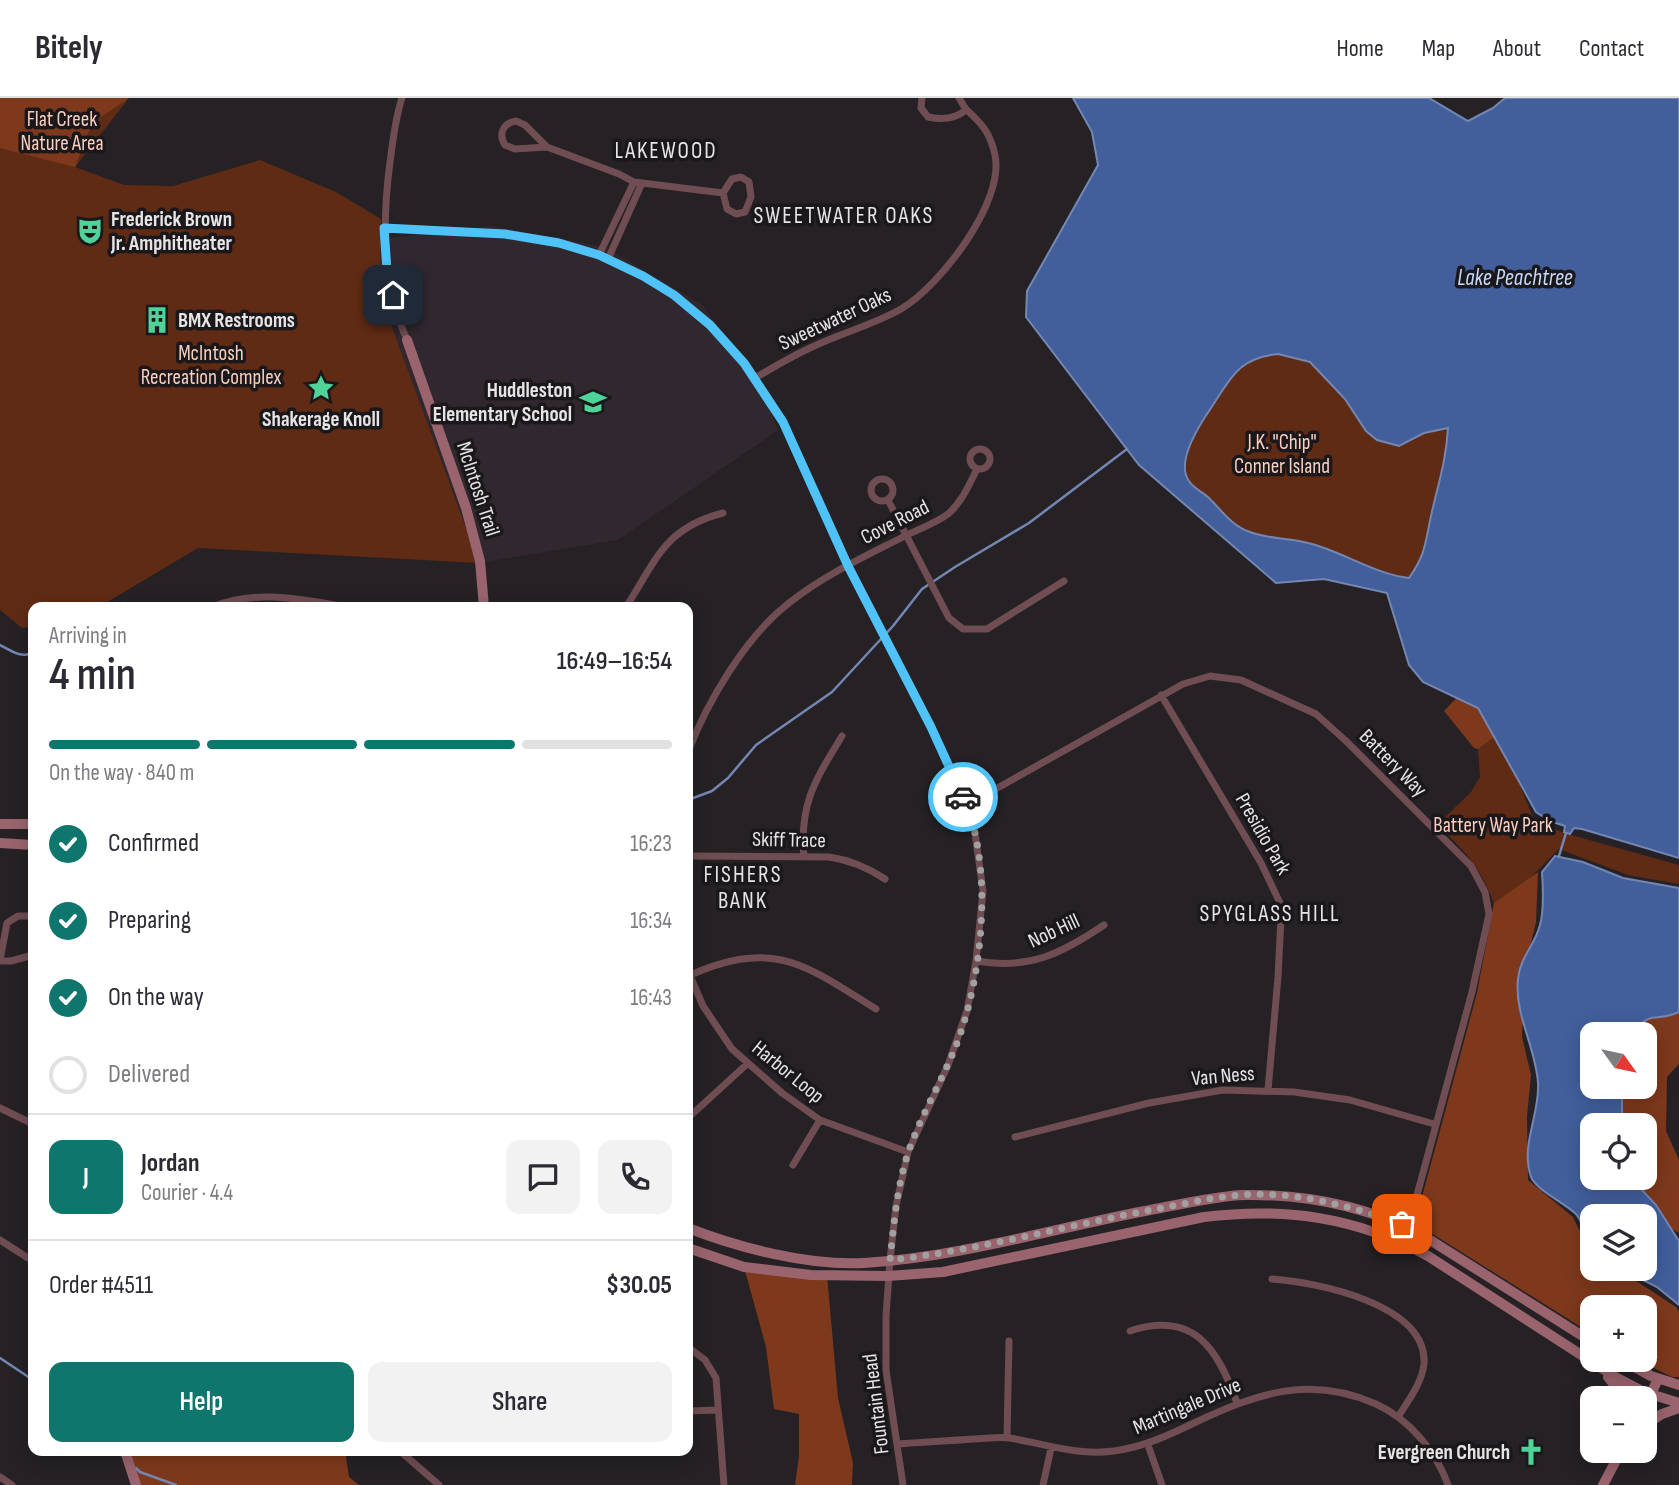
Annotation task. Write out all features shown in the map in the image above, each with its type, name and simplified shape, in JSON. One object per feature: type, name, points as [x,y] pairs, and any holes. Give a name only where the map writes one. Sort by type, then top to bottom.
[{"type":"main road","name":"McIntosh Trail","points":[[407,340],[470,520],[480,561],[484,602]]},
{"type":"main road","points":[[0,824],[28,824]]},
{"type":"main road","points":[[0,843],[28,845]]},
{"type":"main road","points":[[693,1230],[717,1239],[785,1255],[861,1263],[935,1255],[1101,1219],[1241,1195],[1309,1199],[1344,1205],[1408,1228],[1456,1255],[1580,1334]]},
{"type":"main road","points":[[693,1250],[744,1266],[811,1275],[888,1276],[943,1272],[1204,1217],[1238,1213],[1279,1213],[1340,1221],[1404,1243],[1580,1354]]},
{"type":"main road","points":[[1601,1372],[1617,1386]]},
{"type":"main road","points":[[1608,1372],[1633,1386]]},
{"type":"main road","points":[[1646,1372],[1679,1385]]},
{"type":"main road","points":[[1655,1386],[1658,1378]]},
{"type":"main road","points":[[1657,1397],[1679,1405]]},
{"type":"main road","points":[[1657,1417],[1679,1405]]},
{"type":"main road","points":[[127,1456],[136,1485]]},
{"type":"main road","points":[[1605,1481],[1615,1463]]},
{"type":"street","name":"McIntosh Trail","points":[[402,98],[393,141],[384,228],[387,271],[407,340]]},
{"type":"street","points":[[922,98],[921,108],[928,117],[948,119],[966,110]]},
{"type":"street","name":"Sweetwater Oaks","points":[[755,378],[812,346],[900,310],[917,298],[939,276],[989,204],[996,180],[995,156],[989,136],[982,122],[966,110],[959,98]]},
{"type":"street","points":[[547,148],[521,122],[510,122],[503,130],[502,140],[510,148],[547,148],[638,183],[723,192]]},
{"type":"street","points":[[741,177],[746,179],[751,187],[751,197],[746,212],[731,212],[725,204],[723,192],[732,180],[741,177]]},
{"type":"street","points":[[599,255],[638,183]]},
{"type":"street","points":[[608,259],[638,183]]},
{"type":"street","name":"Fountain Head","points":[[384,228],[527,237],[599,255],[643,276],[696,312],[716,332],[755,378],[783,422],[848,566],[973,819],[983,891],[976,961],[967,1011],[957,1041],[908,1152],[896,1206],[888,1276],[886,1370],[903,1485]]},
{"type":"street","name":"Cove Road","points":[[848,566],[949,513],[967,488],[976,469]]},
{"type":"street","points":[[888,500],[949,618],[963,629],[987,629],[1064,581]]},
{"type":"street","points":[[629,602],[661,549],[701,519],[723,513]]},
{"type":"street","points":[[693,742],[715,697],[765,625],[789,603],[848,566]]},
{"type":"street","points":[[240,602],[266,595],[313,602]]},
{"type":"street","name":"Battery Way","points":[[967,805],[1161,695],[1196,678],[1225,677],[1241,680],[1309,710],[1346,741],[1476,871],[1485,892],[1489,914],[1472,992],[1434,1124],[1404,1243]]},
{"type":"street","name":"Presidio Park","points":[[1161,695],[1261,863],[1280,903],[1278,977],[1268,1090]]},
{"type":"street","points":[[804,857],[803,832],[811,787],[842,736]]},
{"type":"street","name":"Skiff Trace","points":[[693,856],[848,860],[885,879]]},
{"type":"street","points":[[28,916],[18,916],[7,923],[0,961],[28,956]]},
{"type":"street","name":"Nob Hill","points":[[976,961],[999,965],[1037,961],[1068,947],[1104,925]]},
{"type":"street","points":[[693,972],[744,957],[785,960],[815,971],[876,1009]]},
{"type":"street","name":"Harbor Loop","points":[[693,985],[702,1006],[732,1048],[782,1094],[820,1120],[908,1152]]},
{"type":"street","points":[[693,1113],[747,1064]]},
{"type":"street","name":"Van Ness","points":[[1015,1137],[1149,1103],[1223,1090],[1268,1090],[1350,1100],[1434,1124]]},
{"type":"street","points":[[0,1108],[28,1122]]},
{"type":"street","points":[[793,1165],[820,1120]]},
{"type":"street","points":[[0,1240],[28,1258]]},
{"type":"street","points":[[1272,1279],[1303,1281],[1331,1288],[1397,1315],[1408,1325],[1422,1347],[1424,1361],[1422,1375],[1398,1417]]},
{"type":"street","points":[[1130,1331],[1171,1324],[1198,1336],[1219,1359],[1237,1403]]},
{"type":"street","points":[[1007,1437],[1009,1341]]},
{"type":"street","points":[[693,1351],[705,1360],[716,1378],[724,1485]]},
{"type":"street","name":"Martingale Drive","points":[[898,1444],[1007,1437],[1051,1448],[1079,1452],[1111,1452],[1148,1445],[1237,1403],[1276,1392],[1326,1389],[1352,1394],[1385,1408],[1398,1417],[1426,1444],[1448,1485]]},
{"type":"street","points":[[693,1411],[718,1410]]},
{"type":"street","points":[[1148,1445],[1161,1485]]},
{"type":"street","points":[[1043,1485],[1051,1448]]},
{"type":"street","points":[[406,1456],[439,1485]]},
{"type":"street","points":[[0,1477],[12,1485]]},
{"type":"shaded area","name":"Huddleston Elementary School","points":[[490,226],[605,247],[701,304],[755,373],[778,430],[618,540],[479,563],[382,299],[379,239]]},
{"type":"green space","name":"McIntosh Recreation Complex","points":[[0,98],[129,98],[75,167],[124,185],[173,186],[260,160],[336,192],[381,219],[380,260],[388,316],[479,563],[198,548],[107,602],[28,602],[28,627],[22,628],[0,610]]},
{"type":"green space","name":"Flat Creek Nature Area","points":[[0,98],[129,98],[92,123],[75,167],[0,148]]},
{"type":"green space","name":"J.K. \"Chip\" Conner Island","points":[[1278,354],[1310,362],[1345,399],[1377,440],[1399,446],[1424,433],[1448,428],[1447,452],[1425,552],[1409,578],[1387,573],[1310,543],[1249,532],[1233,523],[1190,483],[1185,475],[1190,447],[1218,394],[1251,359]]},
{"type":"green space","points":[[1465,689],[1499,734],[1478,749],[1474,748],[1444,711]]},
{"type":"green space","name":"Battery Way Park","points":[[1499,734],[1534,820],[1564,833],[1679,865],[1679,884],[1628,875],[1559,849],[1527,881],[1494,903],[1471,860],[1437,825],[1471,792],[1480,777],[1478,749]]},
{"type":"green space","points":[[1538,872],[1536,922],[1525,968],[1522,1037],[1531,1075],[1527,1116],[1528,1180],[1573,1217],[1580,1232],[1580,1281],[1636,1281],[1676,1307],[1679,1312],[1679,1377],[1672,1377],[1657,1370],[1657,1295],[1580,1295],[1580,1326],[1415,1223],[1477,993],[1494,903]]},
{"type":"green space","points":[[1679,998],[1679,1064],[1667,1077],[1666,1131],[1679,1160],[1679,1233],[1657,1221],[1657,1204],[1640,1204],[1628,1190],[1657,1190],[1657,1113],[1613,1113],[1615,1099],[1657,1099],[1657,1022],[1638,1022]]},
{"type":"green space","points":[[744,1267],[827,1275],[838,1398],[853,1463],[852,1485],[795,1485],[799,1456],[799,1414],[774,1409],[766,1347]]},
{"type":"green space","points":[[131,1456],[346,1456],[349,1477],[359,1485],[137,1485]]},
{"type":"water","name":"Lake Peachtree","points":[[1073,98],[1429,98],[1468,121],[1493,108],[1505,98],[1679,98],[1679,858],[1582,829],[1574,828],[1570,834],[1564,832],[1565,826],[1536,812],[1478,708],[1423,682],[1409,665],[1387,593],[1324,579],[1276,583],[1139,465],[1026,317],[1027,291],[1098,165],[1092,132]],"holes":[[[1278,354],[1310,362],[1345,399],[1366,431],[1377,440],[1399,446],[1424,433],[1448,428],[1444,462],[1424,548],[1409,578],[1383,572],[1301,541],[1250,532],[1233,522],[1193,486],[1185,473],[1187,454],[1196,433],[1237,371],[1253,360]]]},
{"type":"water","points":[[1555,856],[1583,862],[1623,878],[1679,888],[1679,1012],[1650,1018],[1644,1022],[1580,1022],[1580,1099],[1622,1099],[1622,1113],[1580,1113],[1580,1190],[1642,1190],[1655,1204],[1580,1204],[1580,1220],[1576,1214],[1539,1187],[1531,1177],[1528,1153],[1538,1083],[1519,1005],[1518,979],[1541,919],[1542,872]]},
{"type":"water","points":[[1657,1207],[1679,1241],[1679,1305],[1645,1281],[1657,1281]]},
{"type":"waterway","points":[[693,798],[712,791],[728,778],[756,745],[832,692],[893,626],[922,589],[1029,523],[1127,449]]},
{"type":"waterway","points":[[0,645],[20,654],[28,654]]},
{"type":"waterway","points":[[1559,856],[1566,833]]},
{"type":"waterway","points":[[0,1358],[28,1377]]},
{"type":"waterway","points":[[136,1468],[140,1472],[176,1485]]},
{"type":"way so far","points":[[963,797],[973,819],[980,854],[983,891],[976,961],[967,1011],[957,1041],[908,1152],[896,1206],[890,1260],[935,1255],[1101,1219],[1241,1195],[1309,1199],[1344,1205],[1402,1224]]},
{"type":"place","name":"Frederick Brown Jr. Amphitheater","points":[[90,231]]},
{"type":"place","name":"BMX Restrooms","points":[[157,320]]},
{"type":"place","name":"Shakerage Knoll","points":[[321,388]]},
{"type":"place","name":"Huddleston Elementary School","points":[[593,402]]},
{"type":"place","name":"Evergreen Church","points":[[1531,1452]]},
{"type":"district","name":"LAKEWOOD","points":[[666,151]]},
{"type":"district","name":"SWEETWATER OAKS","points":[[844,216]]},
{"type":"district","name":"FISHERS BANK","points":[[743,888]]},
{"type":"district","name":"SPYGLASS HILL","points":[[1270,914]]},
{"type":"route","points":[[393,295],[387,271],[384,228],[505,234],[559,243],[599,255],[643,276],[696,312],[744,363],[769,397],[783,422],[848,566],[931,727],[963,797]]}]
